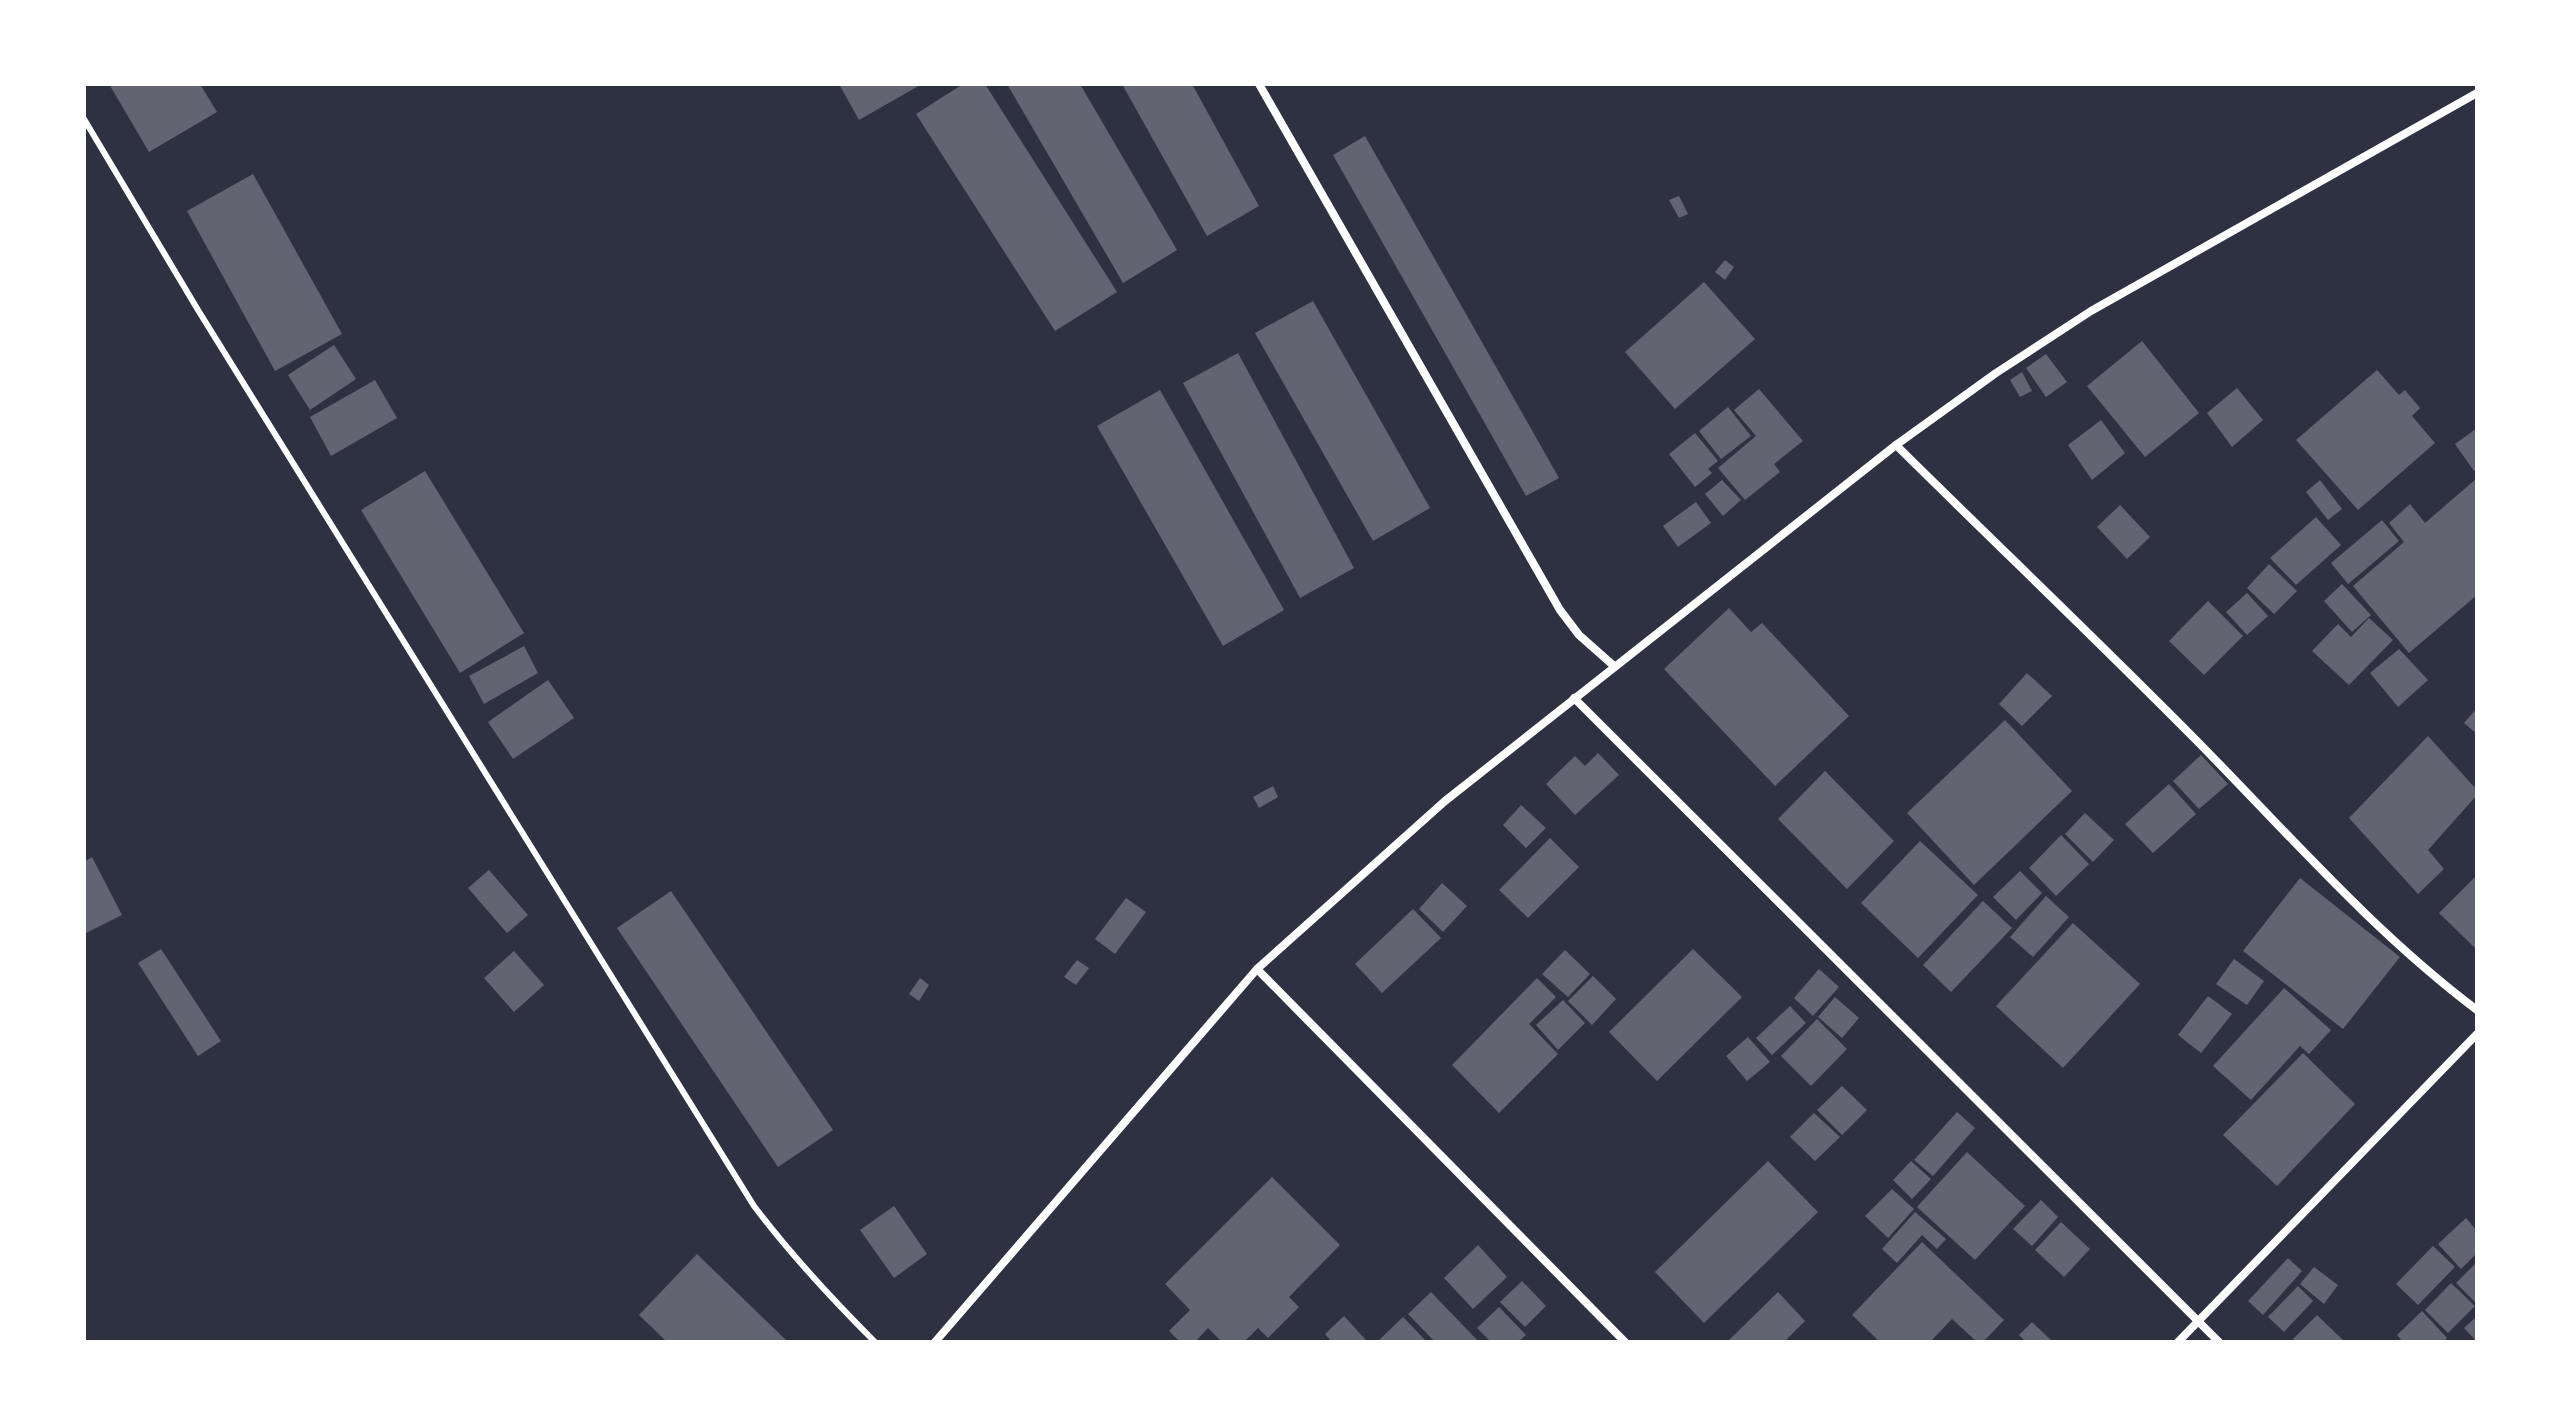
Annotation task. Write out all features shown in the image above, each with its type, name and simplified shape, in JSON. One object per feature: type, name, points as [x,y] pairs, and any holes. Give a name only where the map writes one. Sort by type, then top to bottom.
[{"type":"street","points":[[1259,84],[1560,610],[1579,635],[1614,666]]},
{"type":"street","points":[[935,1342],[1257,969],[1445,801],[1896,445],[1996,373],[2091,311],[2477,93]]},
{"type":"street","points":[[1896,445],[2194,738],[2358,906],[2438,981],[2477,1010]]},
{"type":"street","points":[[1574,698],[2219,1342]]},
{"type":"street","points":[[1257,969],[1625,1342]]},
{"type":"street","points":[[2178,1342],[2477,1034]]},
{"type":"lane","points":[[84,119],[198,310],[754,1206],[795,1258],[875,1342]]},
{"type":"building","points":[[109,84],[200,84],[217,112],[149,152]]},
{"type":"building","points":[[839,84],[922,84],[859,120]]},
{"type":"building","points":[[963,84],[985,84],[1117,292],[1055,331],[916,114]]},
{"type":"building","points":[[1007,84],[1080,84],[1177,250],[1123,283]]},
{"type":"building","points":[[1122,84],[1192,84],[1259,206],[1207,236]]},
{"type":"building","points":[[1365,136],[1559,478],[1526,496],[1333,155]]},
{"type":"building","points":[[253,174],[342,334],[275,371],[187,211]]},
{"type":"building","points":[[1679,196],[1688,214],[1679,218],[1669,200]]},
{"type":"building","points":[[1725,260],[1734,267],[1725,280],[1715,272]]},
{"type":"building","points":[[1704,282],[1755,339],[1675,409],[1625,352]]},
{"type":"building","points":[[1313,301],[1430,508],[1373,541],[1255,333]]},
{"type":"building","points":[[2142,341],[2199,413],[2145,457],[2087,386]]},
{"type":"building","points":[[334,345],[356,379],[310,410],[288,375]]},
{"type":"building","points":[[1238,353],[1354,568],[1300,598],[1183,383]]},
{"type":"building","points":[[2046,354],[2067,382],[2046,397],[2026,368]]},
{"type":"building","points":[[2377,370],[2399,395],[2405,390],[2420,408],[2412,416],[2435,443],[2358,510],[2296,440]]},
{"type":"building","points":[[2022,372],[2032,391],[2020,397],[2010,380]]},
{"type":"building","points":[[375,380],[397,418],[331,456],[310,417]]},
{"type":"building","points":[[2237,388],[2263,420],[2232,447],[2207,413]]},
{"type":"building","points":[[1759,389],[1803,441],[1774,464],[1780,472],[1745,500],[1718,468],[1756,436],[1734,410]]},
{"type":"building","points":[[1160,390],[1284,610],[1223,646],[1097,426]]},
{"type":"building","points":[[1728,407],[1751,436],[1721,459],[1699,431]]},
{"type":"building","points":[[2101,420],[2125,453],[2092,480],[2068,445]]},
{"type":"building","points":[[2477,428],[2477,468],[2474,471],[2455,444]]},
{"type":"building","points":[[1695,433],[1718,461],[1708,469],[1712,473],[1695,487],[1669,454]]},
{"type":"building","points":[[425,471],[524,633],[460,673],[361,510]]},
{"type":"building","points":[[2477,478],[2477,595],[2409,653],[2353,586],[2404,542],[2389,523],[2410,504],[2425,523]]},
{"type":"building","points":[[1722,480],[1741,500],[1723,516],[1705,494]]},
{"type":"building","points":[[2320,480],[2342,509],[2328,520],[2306,492]]},
{"type":"building","points":[[1696,502],[1711,523],[1678,547],[1663,526]]},
{"type":"building","points":[[2120,505],[2150,537],[2127,559],[2097,527]]},
{"type":"building","points":[[2316,517],[2341,545],[2296,585],[2270,558]]},
{"type":"building","points":[[2382,520],[2399,541],[2348,584],[2331,563]]},
{"type":"building","points":[[2269,564],[2297,591],[2274,614],[2247,588]]},
{"type":"building","points":[[2342,584],[2371,615],[2352,632],[2324,601]]},
{"type":"building","points":[[2247,593],[2268,616],[2247,635],[2226,612]]},
{"type":"building","points":[[2208,601],[2243,636],[2204,675],[2169,641]]},
{"type":"building","points":[[1729,608],[1751,632],[1762,623],[1849,716],[1775,786],[1664,669]]},
{"type":"building","points":[[2369,618],[2393,640],[2349,685],[2312,651],[2338,624],[2351,637]]},
{"type":"building","points":[[524,646],[538,673],[484,704],[469,676]]},
{"type":"building","points":[[2399,649],[2428,680],[2398,707],[2370,673]]},
{"type":"building","points":[[2027,673],[2052,696],[2022,726],[1999,704]]},
{"type":"building","points":[[548,680],[574,718],[513,759],[488,722]]},
{"type":"building","points":[[2477,708],[2477,734],[2464,723]]},
{"type":"building","points":[[2005,720],[2072,791],[1974,885],[1907,813]]},
{"type":"building","points":[[2428,736],[2477,790],[2477,795],[2428,850],[2444,869],[2418,894],[2349,818]]},
{"type":"building","points":[[1598,753],[1619,775],[1575,815],[1546,784],[1575,756],[1585,766]]},
{"type":"building","points":[[2201,755],[2228,784],[2199,809],[2173,781]]},
{"type":"building","points":[[1825,771],[1894,841],[1847,889],[1778,819]]},
{"type":"building","points":[[2169,784],[2196,814],[2153,853],[2125,824]]},
{"type":"building","points":[[1273,786],[1278,797],[1259,808],[1253,797]]},
{"type":"building","points":[[1521,805],[1546,828],[1526,848],[1503,825]]},
{"type":"building","points":[[2085,813],[2114,840],[2093,862],[2065,834]]},
{"type":"building","points":[[2061,835],[2089,864],[2056,896],[2029,868]]},
{"type":"building","points":[[1550,838],[1579,867],[1528,918],[1499,890]]},
{"type":"building","points":[[1920,841],[1978,895],[1918,958],[1861,903]]},
{"type":"building","points":[[92,857],[122,915],[84,934],[84,862]]},
{"type":"building","points":[[489,870],[528,915],[507,933],[468,888]]},
{"type":"building","points":[[2020,871],[2042,893],[2016,920],[1993,897]]},
{"type":"building","points":[[2477,875],[2477,950],[2439,913]]},
{"type":"building","points":[[2300,878],[2400,957],[2343,1029],[2243,951]]},
{"type":"building","points":[[1442,883],[1467,906],[1443,932],[1419,909]]},
{"type":"building","points":[[671,891],[833,1130],[778,1167],[617,928]]},
{"type":"building","points":[[2046,896],[2069,917],[2033,957],[2010,937]]},
{"type":"building","points":[[1126,898],[1146,912],[1115,954],[1095,939]]},
{"type":"building","points":[[1983,901],[2012,928],[1951,992],[1923,965]]},
{"type":"building","points":[[1413,909],[1441,938],[1382,993],[1355,964]]},
{"type":"building","points":[[2073,923],[2140,984],[2063,1068],[1996,1006]]},
{"type":"building","points":[[161,949],[221,1041],[198,1056],[138,963]]},
{"type":"building","points":[[1693,949],[1742,997],[1657,1081],[1609,1032]]},
{"type":"building","points":[[1565,950],[1590,974],[1568,997],[1542,974]]},
{"type":"building","points":[[514,951],[544,985],[514,1012],[484,978]]},
{"type":"building","points":[[2234,959],[2264,981],[2247,1005],[2216,984]]},
{"type":"building","points":[[1077,960],[1089,968],[1076,985],[1064,977]]},
{"type":"building","points":[[1819,969],[1839,987],[1813,1016],[1794,998]]},
{"type":"building","points":[[1593,976],[1616,999],[1592,1025],[1568,1001]]},
{"type":"building","points":[[920,978],[929,985],[919,1001],[909,994]]},
{"type":"building","points":[[1537,978],[1556,997],[1529,1024],[1558,1054],[1499,1113],[1452,1065]]},
{"type":"building","points":[[2284,988],[2331,1030],[2309,1054],[2300,1046],[2251,1100],[2213,1066]]},
{"type":"building","points":[[2208,996],[2232,1014],[2201,1053],[2178,1035]]},
{"type":"building","points":[[1835,997],[1859,1018],[1842,1038],[1818,1017]]},
{"type":"building","points":[[1563,1000],[1585,1023],[1558,1050],[1536,1025]]},
{"type":"building","points":[[1790,1006],[1806,1023],[1772,1055],[1756,1038]]},
{"type":"building","points":[[1817,1019],[1847,1049],[1811,1086],[1781,1056]]},
{"type":"building","points":[[1748,1037],[1770,1062],[1747,1081],[1726,1056]]},
{"type":"building","points":[[2303,1053],[2355,1104],[2277,1186],[2223,1135]]},
{"type":"building","points":[[1842,1086],[1867,1110],[1842,1135],[1817,1110]]},
{"type":"building","points":[[1957,1112],[1975,1128],[1933,1176],[1914,1160]]},
{"type":"building","points":[[1814,1113],[1840,1137],[1815,1161],[1790,1137]]},
{"type":"building","points":[[1967,1152],[2025,1206],[1975,1260],[1917,1207]]},
{"type":"building","points":[[1768,1161],[1818,1212],[1704,1323],[1655,1272]]},
{"type":"building","points":[[1911,1161],[1931,1179],[1912,1199],[1893,1180]]},
{"type":"building","points":[[1272,1177],[1340,1245],[1289,1297],[1299,1307],[1268,1338],[1258,1328],[1244,1342],[1222,1342],[1208,1328],[1195,1342],[1180,1342],[1169,1331],[1190,1310],[1165,1284]]},
{"type":"building","points":[[1892,1189],[1914,1209],[1888,1238],[1865,1216]]},
{"type":"building","points":[[2041,1200],[2058,1217],[2032,1246],[2013,1229]]},
{"type":"building","points":[[894,1206],[927,1254],[894,1278],[860,1230]]},
{"type":"building","points":[[1915,1212],[1946,1239],[1937,1249],[1922,1235],[1897,1263],[1882,1249]]},
{"type":"building","points":[[2466,1218],[2477,1231],[2477,1253],[2461,1269],[2438,1244]]},
{"type":"building","points":[[2061,1222],[2090,1249],[2064,1277],[2035,1250]]},
{"type":"building","points":[[1922,1242],[2004,1320],[1983,1342],[1977,1342],[1952,1319],[1930,1342],[1880,1342],[1852,1315]]},
{"type":"building","points":[[1478,1245],[1507,1277],[1473,1309],[1444,1278]]},
{"type":"building","points":[[2433,1246],[2455,1267],[2418,1305],[2396,1284]]},
{"type":"building","points":[[697,1254],[788,1342],[667,1342],[639,1315]]},
{"type":"building","points":[[2288,1258],[2302,1271],[2263,1315],[2248,1301]]},
{"type":"building","points":[[2477,1262],[2477,1304],[2456,1283]]},
{"type":"building","points":[[2314,1267],[2338,1285],[2324,1304],[2300,1284]]},
{"type":"building","points":[[1522,1281],[1546,1306],[1525,1327],[1500,1302]]},
{"type":"building","points":[[2451,1283],[2475,1306],[2448,1333],[2425,1310]]},
{"type":"building","points":[[2298,1286],[2313,1301],[2284,1332],[2268,1317]]},
{"type":"building","points":[[1431,1292],[1479,1342],[1435,1342],[1408,1314]]},
{"type":"building","points":[[1778,1292],[1805,1321],[1784,1342],[1727,1342]]},
{"type":"building","points":[[1499,1307],[1526,1335],[1518,1342],[1491,1342],[1477,1328]]},
{"type":"building","points":[[2422,1311],[2447,1338],[2443,1342],[2403,1342],[2397,1335]]},
{"type":"building","points":[[2317,1315],[2345,1342],[2296,1342],[2293,1339]]},
{"type":"building","points":[[1344,1316],[1365,1342],[1332,1342],[1325,1334]]},
{"type":"building","points":[[2477,1316],[2477,1342],[2464,1328]]},
{"type":"building","points":[[1403,1317],[1427,1342],[1377,1342]]},
{"type":"building","points":[[2032,1322],[2053,1342],[2026,1342],[2019,1335]]}]
